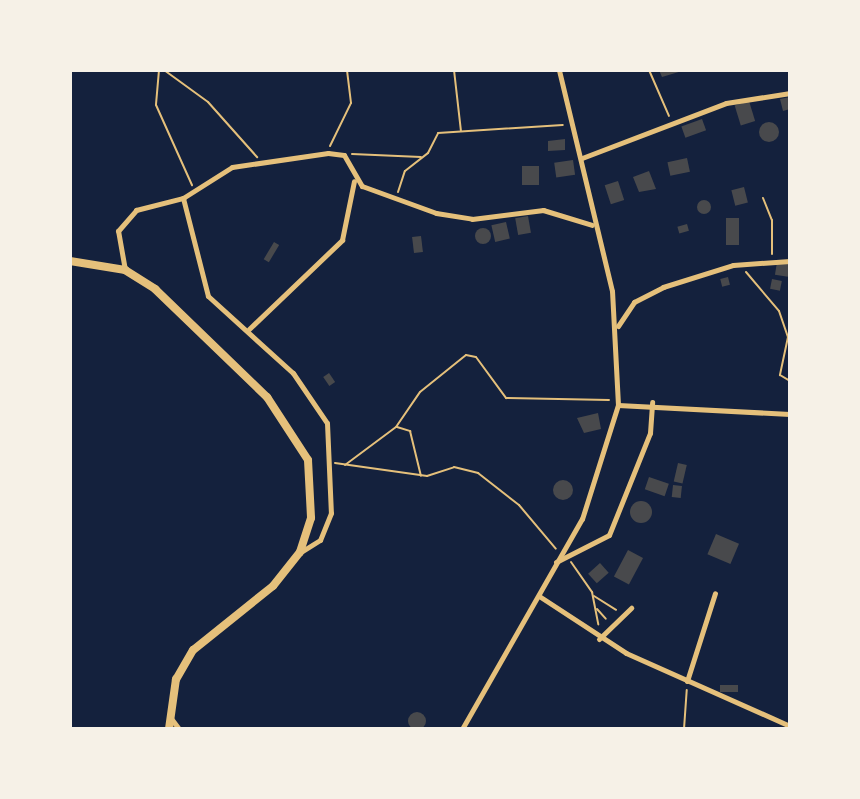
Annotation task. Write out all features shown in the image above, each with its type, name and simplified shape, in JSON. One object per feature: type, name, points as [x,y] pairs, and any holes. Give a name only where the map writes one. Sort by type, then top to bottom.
[{"type":"highway","points":[[70,261],[125,270],[190,319],[289,424],[311,482],[311,518],[300,552],[290,570],[211,630],[182,667],[169,729]]},
{"type":"street","points":[[462,729],[539,596],[594,491],[618,402],[618,326],[592,225],[582,158],[559,70]]},
{"type":"street","points":[[582,158],[671,121],[790,93]]},
{"type":"street","points":[[125,270],[120,223],[136,210],[183,198],[232,167],[266,167],[325,153],[345,157],[354,181],[342,240],[249,329]]},
{"type":"street","points":[[354,181],[397,199],[462,218],[543,210],[592,225]]},
{"type":"street","points":[[183,198],[208,296],[249,329],[293,373],[327,423],[330,462],[327,528],[300,552]]},
{"type":"street","points":[[618,326],[642,296],[741,263],[771,259],[790,261]]},
{"type":"street","points":[[618,402],[790,414]]},
{"type":"street","points":[[556,562],[598,544],[613,528],[650,433],[652,402]]},
{"type":"street","points":[[687,681],[715,593]]},
{"type":"street","points":[[539,596],[600,638],[687,681],[790,726]]},
{"type":"street","points":[[600,638],[631,608]]},
{"type":"street","points":[[170,716],[179,729]]},
{"type":"path","points":[[159,70],[159,116],[194,190]]},
{"type":"path","points":[[164,70],[214,107],[266,167]]},
{"type":"path","points":[[325,153],[351,103],[347,70]]},
{"type":"path","points":[[454,70],[461,132]]},
{"type":"path","points":[[649,70],[671,121]]},
{"type":"path","points":[[397,199],[405,171],[422,157],[438,133],[544,131],[572,121]]},
{"type":"path","points":[[345,157],[397,151],[422,157]]},
{"type":"path","points":[[763,198],[774,228],[771,259]]},
{"type":"path","points":[[741,263],[779,311],[788,337],[780,375],[790,381]]},
{"type":"path","points":[[345,465],[396,427],[420,392],[466,355],[476,357],[498,393],[519,401],[618,402]]},
{"type":"path","points":[[396,427],[410,431],[421,476]]},
{"type":"path","points":[[330,462],[421,476],[454,467],[486,478],[560,553]]},
{"type":"path","points":[[568,557],[594,596],[622,616]]},
{"type":"path","points":[[594,596],[600,638]]},
{"type":"path","points":[[596,608],[613,625]]},
{"type":"path","points":[[684,729],[687,681]]},
{"type":"building","points":[[659,70],[682,70],[682,71],[662,77]]},
{"type":"building","points":[[790,97],[790,109],[783,111],[780,99]]},
{"type":"building","points":[[749,101],[755,121],[741,125],[735,105]]},
{"type":"building","points":[[702,119],[706,130],[685,138],[681,127]]},
{"type":"building","points":[[769,122],[776,125],[779,132],[776,139],[769,142],[762,139],[759,132],[762,125]]},
{"type":"building","points":[[565,139],[565,150],[548,151],[548,141]]},
{"type":"building","points":[[687,158],[690,172],[670,176],[667,162]]},
{"type":"building","points":[[573,160],[575,175],[556,177],[554,163]]},
{"type":"building","points":[[522,166],[539,166],[539,185],[522,185]]},
{"type":"building","points":[[649,171],[656,189],[639,192],[633,177]]},
{"type":"building","points":[[618,181],[624,200],[611,204],[605,185]]},
{"type":"building","points":[[744,187],[748,203],[735,206],[731,190]]},
{"type":"building","points":[[704,200],[711,207],[704,214],[697,207]]},
{"type":"building","points":[[528,216],[531,233],[518,235],[515,218]]},
{"type":"building","points":[[726,218],[739,218],[739,245],[726,245]]},
{"type":"building","points":[[506,222],[510,239],[495,242],[491,225]]},
{"type":"building","points":[[687,224],[689,231],[679,233],[677,227]]},
{"type":"building","points":[[483,228],[489,230],[489,242],[483,244],[477,242],[475,236],[477,230]]},
{"type":"building","points":[[421,236],[423,252],[414,253],[412,237]]},
{"type":"building","points":[[274,242],[279,245],[269,262],[264,259]]},
{"type":"building","points":[[777,262],[790,264],[788,277],[775,275]]},
{"type":"building","points":[[728,277],[730,285],[722,287],[720,279]]},
{"type":"building","points":[[772,279],[782,281],[780,291],[770,289]]},
{"type":"building","points":[[329,373],[335,382],[329,386],[323,377]]},
{"type":"building","points":[[598,413],[601,429],[584,433],[577,418]]},
{"type":"building","points":[[678,463],[687,465],[682,484],[674,482]]},
{"type":"building","points":[[649,477],[669,484],[665,496],[645,489]]},
{"type":"building","points":[[563,480],[570,483],[573,490],[570,497],[563,500],[556,497],[553,490],[556,483]]},
{"type":"building","points":[[673,485],[682,486],[681,498],[672,497]]},
{"type":"building","points":[[641,501],[649,504],[652,512],[649,520],[641,523],[633,520],[630,512],[633,504]]},
{"type":"building","points":[[716,534],[739,544],[730,564],[707,554]]},
{"type":"building","points":[[628,550],[643,558],[629,584],[614,576]]},
{"type":"building","points":[[600,563],[609,573],[597,583],[588,574]]},
{"type":"building","points":[[720,685],[738,685],[738,692],[720,692]]},
{"type":"building","points":[[413,712],[421,712],[426,721],[424,728],[413,730],[408,725],[408,717]]}]
